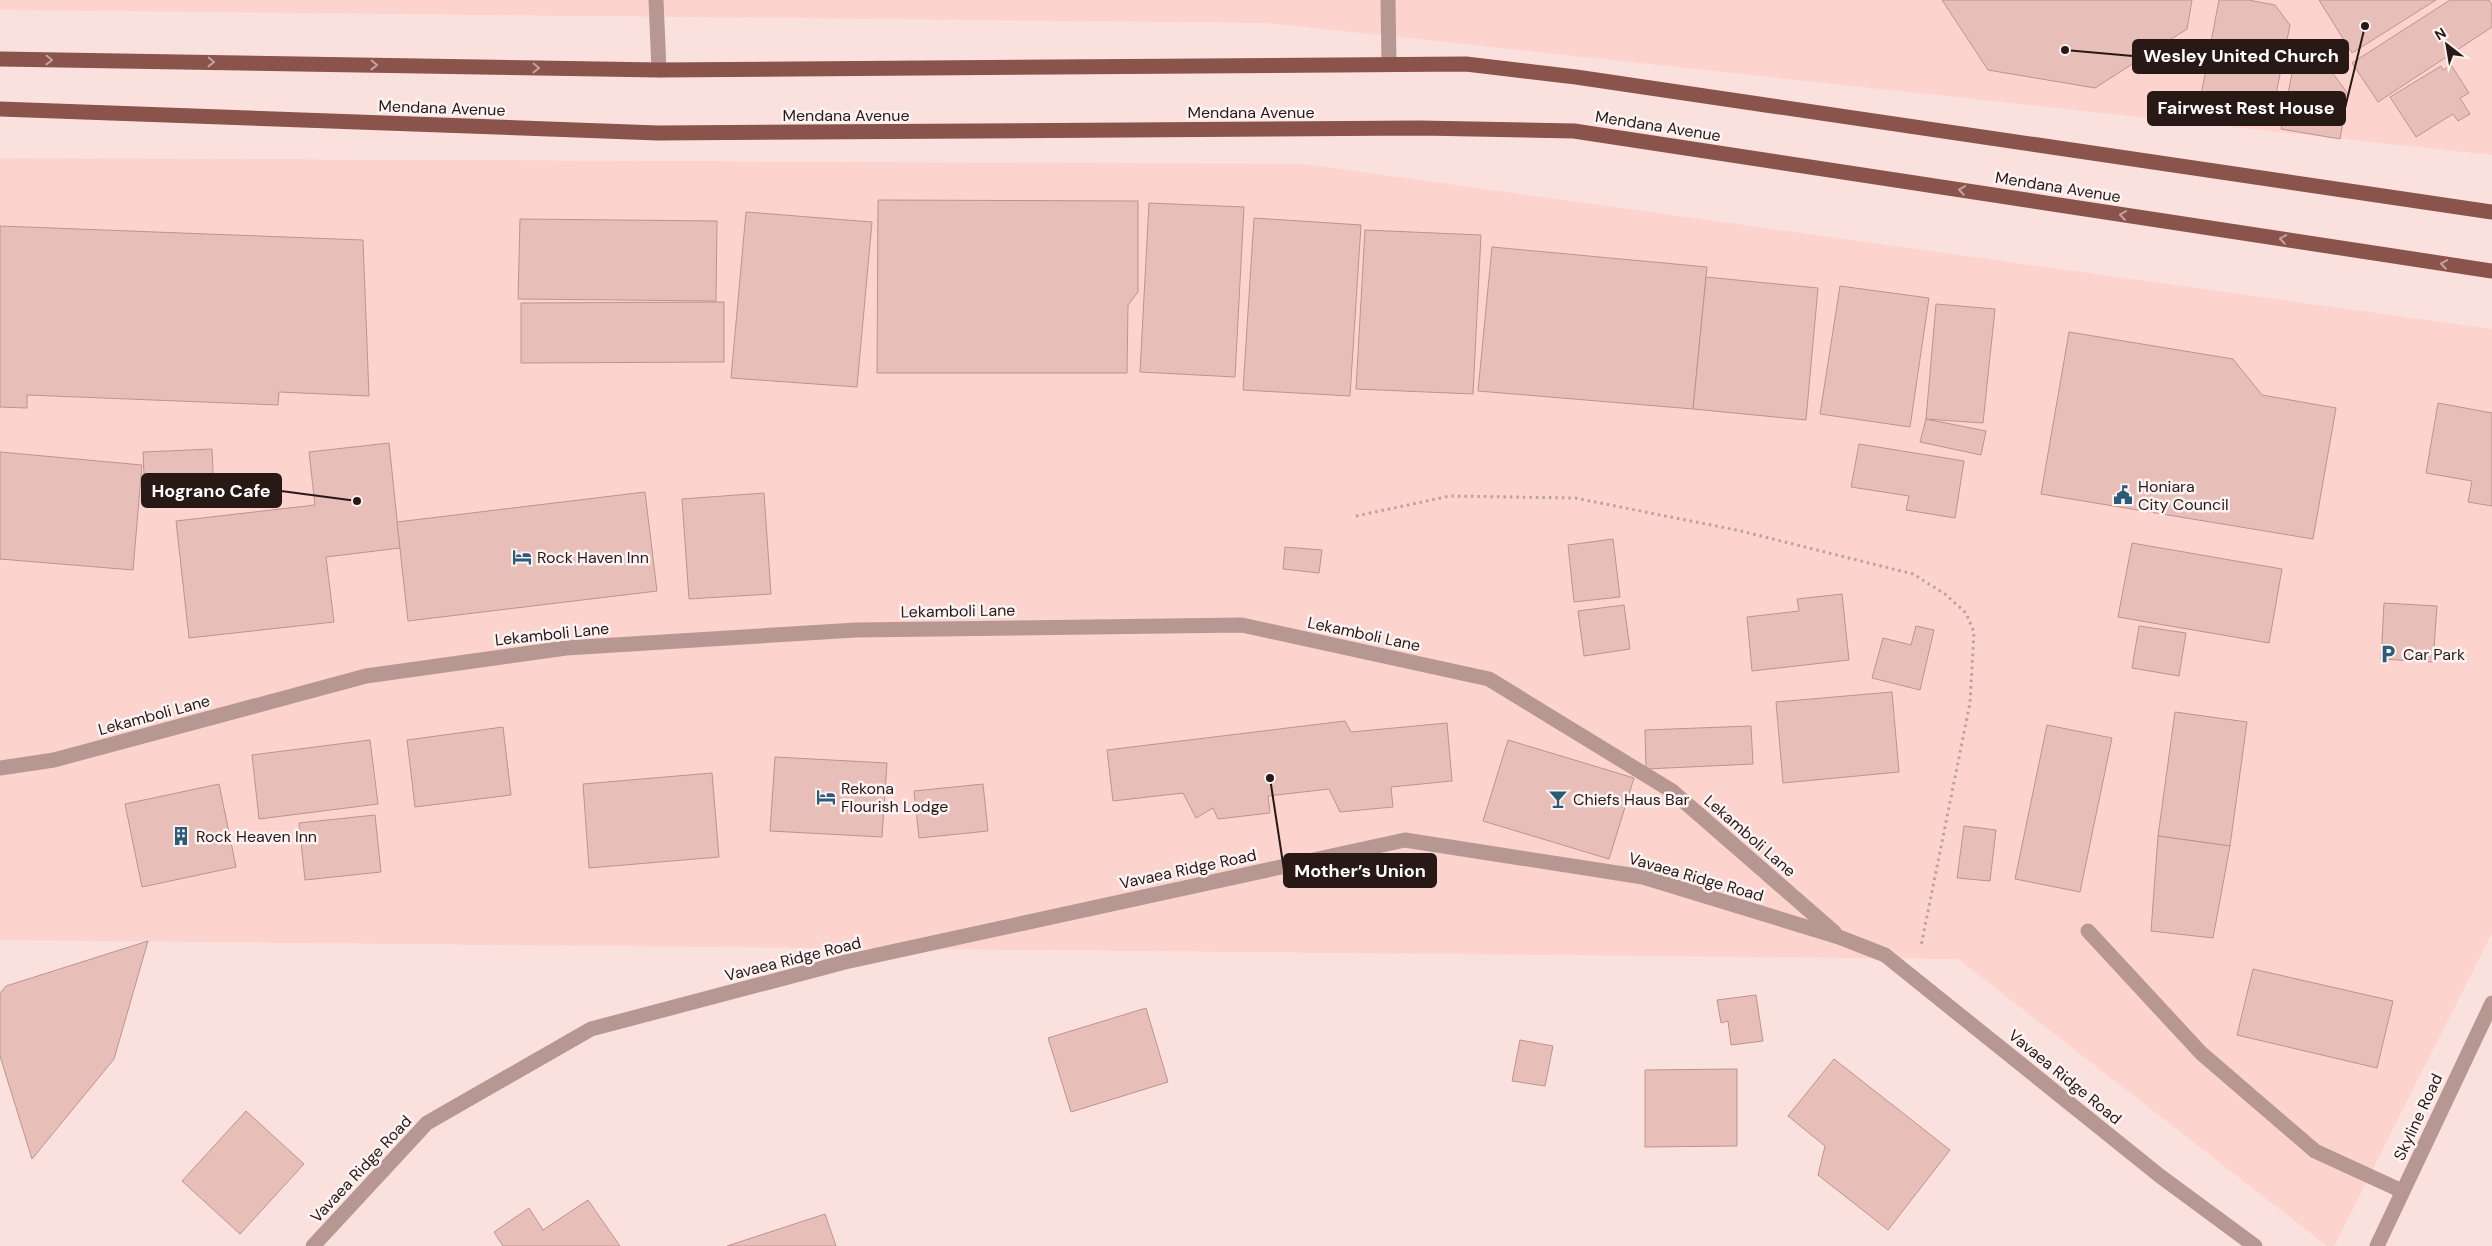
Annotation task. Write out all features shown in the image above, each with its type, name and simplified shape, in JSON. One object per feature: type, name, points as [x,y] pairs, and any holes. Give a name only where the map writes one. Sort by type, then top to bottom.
[{"type":"main road","points":[[0,59],[659,70],[1388,63],[1466,64],[1576,77],[2492,212]]},
{"type":"main road","name":"Mendana Avenue","points":[[0,109],[658,133],[1420,128],[1574,131],[2492,271]]},
{"type":"street","points":[[656,0],[659,70]]},
{"type":"street","points":[[1388,0],[1388,63]]},
{"type":"street","name":"Lekamboli Lane","points":[[0,768],[54,760],[366,676],[566,648],[856,630],[1242,625],[1489,679],[1672,791],[1838,936]]},
{"type":"street","name":"Vavaea Ridge Road","points":[[313,1246],[427,1123],[591,1029],[844,962],[1406,840],[1643,877],[1838,936],[1885,955],[2160,1176],[2255,1246]]},
{"type":"street","points":[[2088,931],[2201,1052],[2315,1150],[2402,1191]]},
{"type":"street","name":"Skyline Road","points":[[2376,1246],[2492,1002]]},
{"type":"path","points":[[1356,516],[1450,496],[1575,498],[1741,532],[1913,574],[1945,594],[1966,613],[1974,632],[1970,703],[1915,979]]},
{"type":"shaded area","points":[[0,0],[2492,0],[2492,155],[1268,23],[0,10]]},
{"type":"shaded area","points":[[0,158],[1304,164],[2492,329],[2492,933],[2334,1246],[2327,1246],[1958,959],[0,940]]},
{"type":"building","points":[[1942,0],[2192,0],[2187,29],[2095,88],[1988,70]]},
{"type":"building","points":[[2219,0],[2248,0],[2275,5],[2290,25],[2273,109],[2201,95]]},
{"type":"building","points":[[2319,0],[2436,0],[2352,53]]},
{"type":"building","points":[[2450,0],[2489,0],[2492,5],[2492,27],[2378,102],[2352,63]]},
{"type":"building","points":[[2295,58],[2326,64],[2348,94],[2340,139],[2281,129]]},
{"type":"building","points":[[2451,65],[2469,93],[2460,98],[2470,114],[2458,121],[2453,114],[2416,137],[2390,97],[2441,66],[2443,70]]},
{"type":"building","points":[[878,200],[1138,201],[1138,292],[1128,305],[1127,373],[877,373]]},
{"type":"building","points":[[1149,203],[1244,207],[1235,377],[1140,372]]},
{"type":"building","points":[[746,212],[872,222],[857,387],[731,378]]},
{"type":"building","points":[[1254,218],[1361,225],[1350,396],[1243,390]]},
{"type":"building","points":[[520,219],[717,221],[716,301],[518,299]]},
{"type":"building","points":[[0,226],[363,240],[369,396],[279,392],[278,405],[27,395],[27,408],[0,407]]},
{"type":"building","points":[[1365,230],[1481,235],[1473,394],[1356,389]]},
{"type":"building","points":[[1492,247],[1707,267],[1693,409],[1478,391]]},
{"type":"building","points":[[1706,277],[1818,288],[1806,420],[1693,409]]},
{"type":"building","points":[[1840,286],[1929,298],[1910,427],[1820,414]]},
{"type":"building","points":[[724,302],[724,362],[521,363],[521,303]]},
{"type":"building","points":[[1936,304],[1995,309],[1983,423],[1926,419]]},
{"type":"building","points":[[2069,332],[2233,359],[2262,395],[2336,408],[2313,539],[2041,494]]},
{"type":"building","points":[[2438,403],[2492,413],[2492,506],[2468,502],[2472,481],[2426,473]]},
{"type":"building","points":[[1926,419],[1986,431],[1981,455],[1920,442]]},
{"type":"building","points":[[389,443],[400,548],[326,557],[334,622],[189,638],[176,521],[315,505],[309,452]]},
{"type":"building","points":[[1859,444],[1964,461],[1955,518],[1906,510],[1909,496],[1851,487]]},
{"type":"building","points":[[212,449],[214,493],[145,496],[143,452]]},
{"type":"building","points":[[0,452],[142,465],[133,570],[0,559]]},
{"type":"building","points":[[645,492],[657,591],[408,621],[397,522]]},
{"type":"building","points":[[764,493],[771,594],[689,599],[682,499]]},
{"type":"building","points":[[1613,539],[1620,597],[1574,602],[1568,545]]},
{"type":"building","points":[[2132,543],[2282,569],[2269,643],[2118,617]]},
{"type":"building","points":[[1285,547],[1322,550],[1319,573],[1283,569]]},
{"type":"building","points":[[1842,594],[1849,660],[1752,671],[1747,617],[1799,611],[1797,599]]},
{"type":"building","points":[[2384,603],[2437,606],[2433,662],[2381,659]]},
{"type":"building","points":[[1624,605],[1630,649],[1584,656],[1578,611]]},
{"type":"building","points":[[1916,626],[1934,630],[1920,690],[1872,678],[1883,638],[1911,645]]},
{"type":"building","points":[[2139,626],[2186,633],[2179,676],[2132,668]]},
{"type":"building","points":[[1892,692],[1899,772],[1783,783],[1776,702]]},
{"type":"building","points":[[2175,712],[2247,722],[2230,846],[2158,836]]},
{"type":"building","points":[[1345,721],[1351,732],[1447,723],[1452,781],[1391,787],[1393,807],[1340,812],[1329,789],[1268,796],[1270,813],[1218,819],[1213,808],[1196,818],[1183,793],[1113,801],[1107,750]]},
{"type":"building","points":[[2047,725],[2112,738],[2080,892],[2015,879]]},
{"type":"building","points":[[1751,726],[1753,764],[1646,769],[1645,730]]},
{"type":"building","points":[[503,727],[511,795],[415,807],[407,740]]},
{"type":"building","points":[[370,740],[378,804],[259,819],[252,755]]},
{"type":"building","points":[[1508,740],[1634,778],[1609,859],[1483,821]]},
{"type":"building","points":[[775,757],[887,763],[882,837],[770,831]]},
{"type":"building","points":[[712,773],[719,857],[589,868],[583,784]]},
{"type":"building","name":"Rock Heaven Inn","points":[[219,784],[236,867],[142,887],[125,804]]},
{"type":"building","points":[[983,784],[988,831],[919,838],[914,791]]},
{"type":"building","points":[[375,815],[381,872],[305,880],[299,823]]},
{"type":"building","points":[[1964,826],[1996,830],[1990,881],[1957,878]]},
{"type":"building","points":[[2158,836],[2230,846],[2213,938],[2151,931]]},
{"type":"building","points":[[148,941],[114,1059],[32,1159],[0,1056],[0,993],[6,986]]},
{"type":"building","points":[[2253,969],[2393,1001],[2377,1068],[2237,1035]]},
{"type":"building","points":[[1756,995],[1763,1041],[1731,1045],[1728,1021],[1721,1023],[1717,1000]]},
{"type":"building","points":[[1146,1008],[1168,1082],[1071,1112],[1048,1038]]},
{"type":"building","points":[[1520,1040],[1553,1046],[1545,1086],[1512,1081]]},
{"type":"building","points":[[1834,1059],[1950,1150],[1888,1230],[1818,1175],[1825,1146],[1788,1116]]},
{"type":"building","points":[[1737,1069],[1737,1146],[1645,1147],[1645,1070]]},
{"type":"building","points":[[246,1111],[304,1164],[240,1234],[182,1181]]},
{"type":"building","points":[[588,1200],[620,1246],[503,1246],[494,1232],[529,1208],[543,1230]]},
{"type":"building","points":[[825,1214],[836,1246],[727,1246]]},
{"type":"place","name":"Fairwest Rest House","points":[[2365,26]]},
{"type":"place","name":"Wesley United Church","points":[[2065,50]]},
{"type":"place","name":"Honiara City Council","points":[[2123,495]]},
{"type":"place","name":"Hograno Cafe","points":[[357,501]]},
{"type":"place","name":"Rock Haven Inn","points":[[522,557]]},
{"type":"place","name":"Car Park","points":[[2388,654]]},
{"type":"place","name":"Mother’s Union","points":[[1270,778]]},
{"type":"place","name":"Rekona Flourish Lodge","points":[[826,797]]},
{"type":"place","name":"Chiefs Haus Bar","points":[[1558,799]]},
{"type":"place","name":"Rock Heaven Inn","points":[[181,836]]}]
